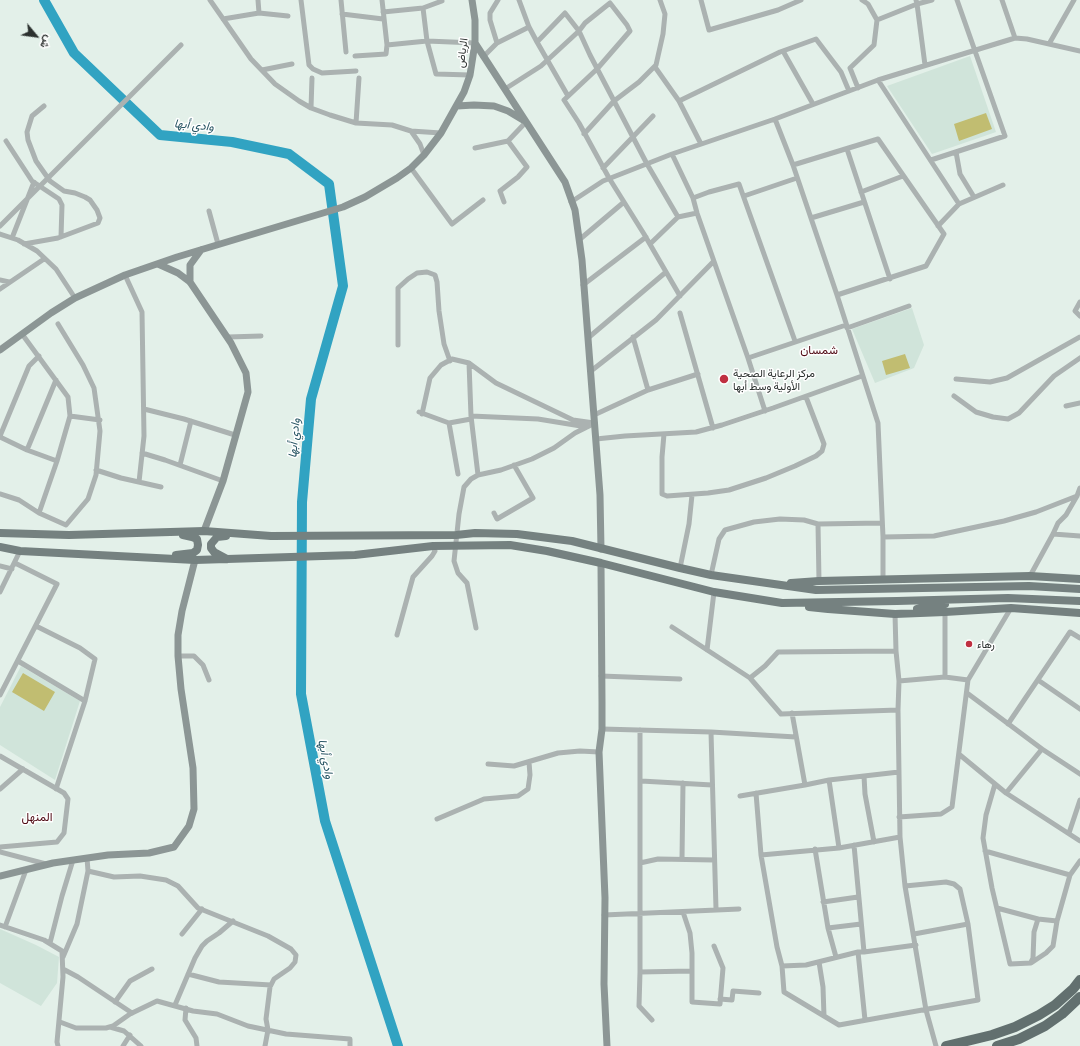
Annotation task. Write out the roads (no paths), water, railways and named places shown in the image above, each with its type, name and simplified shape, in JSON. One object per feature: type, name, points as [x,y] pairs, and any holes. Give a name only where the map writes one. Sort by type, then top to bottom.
[{"type":"highway","points":[[946,1046],[992,1035],[1015,1027],[1055,1005],[1073,989],[1080,980]]},
{"type":"highway","points":[[997,1046],[1019,1039],[1045,1026],[1062,1014],[1080,997]]},
{"type":"main road","points":[[2,533],[69,535],[204,531],[271,536],[456,535],[475,533],[517,534],[572,541],[711,575],[816,590],[1029,586],[1080,589]]},
{"type":"main road","points":[[151,559],[193,553],[197,550],[197,539],[163,533]]},
{"type":"main road","points":[[229,560],[214,552],[211,548],[211,544],[214,539],[217,537],[249,534]]},
{"type":"main road","points":[[0,547],[20,551],[151,559],[229,560],[355,555],[434,546],[510,545],[547,551],[601,563],[714,592],[828,609],[895,614],[1011,608],[1080,613]]},
{"type":"main road","points":[[774,585],[819,581],[1030,576],[1080,579]]},
{"type":"main road","points":[[910,580],[971,588]]},
{"type":"main road","points":[[782,603],[1008,598],[1080,601]]},
{"type":"main road","points":[[895,614],[967,599]]},
{"type":"street","points":[[210,0],[251,59],[275,84],[311,108],[356,123],[392,125],[411,131],[441,133]]},
{"type":"street","points":[[258,0],[259,13]]},
{"type":"street","points":[[301,0],[309,65],[313,69],[322,73],[356,71]]},
{"type":"street","points":[[341,0],[346,52]]},
{"type":"street","points":[[355,56],[386,54],[382,0]]},
{"type":"street","name":"الرياض","points":[[1,347],[75,298],[125,275],[218,244],[317,216],[343,207],[365,197],[411,168],[424,155],[441,133],[464,92],[470,75],[475,43],[475,20],[472,0]]},
{"type":"street","points":[[497,43],[490,20],[490,13],[498,0]]},
{"type":"street","points":[[519,0],[536,42],[568,96]]},
{"type":"street","points":[[584,134],[614,101],[639,82],[655,67],[663,34],[665,14],[660,0]]},
{"type":"street","points":[[701,0],[709,30],[778,10],[801,0]]},
{"type":"street","points":[[858,88],[850,68],[874,45],[877,20],[868,4],[862,0]]},
{"type":"street","points":[[877,20],[917,2],[932,0]]},
{"type":"street","points":[[931,160],[1005,136],[957,0]]},
{"type":"street","points":[[1002,0],[1015,38]]},
{"type":"street","points":[[1049,44],[1074,0]]},
{"type":"street","points":[[383,12],[423,8],[442,1]]},
{"type":"street","points":[[917,2],[925,65]]},
{"type":"street","points":[[505,89],[541,66],[579,31],[585,22],[610,3],[630,31],[597,69],[564,100],[680,296]]},
{"type":"street","points":[[423,8],[427,41],[436,74],[470,75]]},
{"type":"street","points":[[223,19],[259,13],[288,16]]},
{"type":"street","points":[[536,42],[565,13],[579,31],[597,69],[647,164],[678,217]]},
{"type":"street","points":[[342,14],[383,19]]},
{"type":"street","points":[[483,57],[497,43],[529,27]]},
{"type":"street","points":[[572,202],[609,178],[672,154],[878,80],[1015,38],[1027,39],[1080,52]]},
{"type":"street","points":[[679,101],[783,51],[816,39],[841,72],[850,91]]},
{"type":"street","points":[[386,45],[427,41],[475,43],[565,182],[575,210],[582,260],[600,495],[601,549]]},
{"type":"street","points":[[0,226],[181,44]]},
{"type":"street","points":[[783,51],[813,104]]},
{"type":"street","points":[[262,70],[292,64]]},
{"type":"street","points":[[655,67],[679,101],[701,144]]},
{"type":"street","points":[[311,108],[312,78]]},
{"type":"street","points":[[356,123],[359,78]]},
{"type":"street","points":[[878,80],[959,204]]},
{"type":"street","points":[[24,244],[61,237],[98,223],[100,218],[98,210],[90,200],[75,193],[64,191],[50,181],[36,161],[28,140],[27,132],[32,116],[44,106]]},
{"type":"street","points":[[457,106],[494,106],[508,111],[526,122]]},
{"type":"street","points":[[603,168],[653,116]]},
{"type":"street","points":[[775,118],[811,218],[878,423],[883,536],[883,579]]},
{"type":"street","points":[[475,148],[508,141],[526,122]]},
{"type":"street","points":[[411,131],[420,144],[424,155]]},
{"type":"street","points":[[793,165],[878,139],[944,234],[926,266],[837,295]]},
{"type":"street","points":[[6,141],[34,182],[59,199],[62,205],[61,237]]},
{"type":"street","points":[[504,202],[500,192],[518,177],[527,167],[508,141]]},
{"type":"street","points":[[847,149],[890,278]]},
{"type":"street","points":[[956,152],[960,174],[974,198]]},
{"type":"street","points":[[672,154],[693,198],[713,262],[748,358],[765,411]]},
{"type":"street","points":[[411,168],[452,224],[483,200]]},
{"type":"street","points":[[861,192],[903,176]]},
{"type":"street","points":[[744,196],[797,178]]},
{"type":"street","points":[[12,238],[34,182]]},
{"type":"street","points":[[693,198],[739,184],[795,341]]},
{"type":"street","points":[[938,226],[959,204],[1003,185]]},
{"type":"street","points":[[579,240],[624,202]]},
{"type":"street","points":[[811,218],[864,202]]},
{"type":"street","points":[[209,211],[218,244]]},
{"type":"street","points":[[650,244],[678,217],[697,214]]},
{"type":"street","points":[[0,234],[12,238],[37,251],[56,269],[75,298]]},
{"type":"street","points":[[583,285],[646,237]]},
{"type":"street","points":[[190,282],[190,265],[201,250]]},
{"type":"street","points":[[0,289],[44,259]]},
{"type":"street","points":[[591,371],[656,320],[713,262]]},
{"type":"street","points":[[158,264],[178,273],[190,282],[228,337],[246,373],[248,392],[223,481],[204,531]]},
{"type":"street","points":[[398,345],[398,288],[417,273],[427,272],[435,275],[437,282],[439,311],[444,344],[450,361]]},
{"type":"street","points":[[588,338],[666,272]]},
{"type":"street","points":[[125,275],[142,312],[144,436],[139,482]]},
{"type":"street","points":[[0,280],[10,282]]},
{"type":"street","points":[[1080,302],[1075,311],[1080,316]]},
{"type":"street","points":[[748,358],[795,341],[909,306]]},
{"type":"street","points":[[680,313],[713,428]]},
{"type":"street","points":[[0,494],[19,500],[39,513],[66,525],[88,499],[96,470],[100,420],[94,388],[83,365],[58,324]]},
{"type":"street","points":[[22,334],[68,397],[70,416],[39,513]]},
{"type":"street","points":[[228,337],[260,336]]},
{"type":"street","points":[[956,379],[990,382],[1007,378],[1080,337]]},
{"type":"street","points":[[633,338],[648,390]]},
{"type":"street","points":[[39,356],[29,366],[0,437],[27,450],[57,460]]},
{"type":"street","points":[[954,396],[976,412],[993,417],[1008,419],[1019,413],[1054,376],[1080,358]]},
{"type":"street","points":[[587,427],[538,419],[471,418],[449,423],[420,413],[430,378],[441,365],[452,359],[469,363],[496,383],[573,420],[595,423]]},
{"type":"street","points":[[469,363],[471,418],[478,475]]},
{"type":"street","points":[[594,414],[648,390],[698,374]]},
{"type":"street","points":[[596,439],[696,432],[713,428],[806,397],[862,376]]},
{"type":"street","points":[[27,450],[56,380]]},
{"type":"street","points":[[664,434],[662,457],[662,494],[667,496],[692,495],[729,490],[766,478],[816,456],[822,451],[824,444],[806,397]]},
{"type":"street","points":[[1066,406],[1080,403]]},
{"type":"street","points":[[144,409],[191,421],[235,436]]},
{"type":"street","points":[[70,416],[100,420]]},
{"type":"street","points":[[180,465],[191,421]]},
{"type":"street","points":[[449,423],[458,474]]},
{"type":"street","points":[[476,628],[467,582],[458,573],[454,561],[456,535],[464,487],[471,479],[478,475],[501,470],[532,459],[554,448],[575,433],[595,423]]},
{"type":"street","points":[[142,454],[180,465],[223,481]]},
{"type":"street","points":[[494,513],[497,519],[533,498],[514,465]]},
{"type":"street","points":[[96,470],[161,487]]},
{"type":"street","points":[[1030,576],[1058,522],[1066,515],[1080,488]]},
{"type":"street","points":[[680,568],[692,495]]},
{"type":"street","points":[[883,536],[934,536],[1004,521],[1036,512],[1077,496]]},
{"type":"street","points":[[711,575],[719,539],[725,530],[754,522],[780,519],[804,520],[818,524],[882,523]]},
{"type":"street","points":[[818,524],[819,581]]},
{"type":"street","points":[[1053,534],[1080,536]]},
{"type":"street","points":[[397,636],[413,577],[432,556],[435,551],[434,546]]},
{"type":"street","points":[[0,592],[20,551]]},
{"type":"street","points":[[0,876],[72,860],[108,855],[149,852],[174,847],[190,826],[194,809],[193,768],[181,689],[178,635],[182,611],[195,560]]},
{"type":"street","points":[[0,695],[2,686],[18,661],[57,584],[15,563]]},
{"type":"street","points":[[601,563],[602,729],[599,752],[604,915],[604,984],[607,1046]]},
{"type":"street","points":[[0,566],[12,569]]},
{"type":"street","points":[[707,650],[714,592]]},
{"type":"street","points":[[899,817],[941,814],[952,807],[960,755],[968,680],[1011,608]]},
{"type":"street","points":[[945,612],[945,677]]},
{"type":"street","points":[[895,614],[896,652],[899,681],[900,836],[905,886],[926,1010],[936,1046]]},
{"type":"street","points":[[36,626],[80,648],[95,659],[85,701],[56,789]]},
{"type":"street","points":[[672,627],[750,678],[781,714],[898,710]]},
{"type":"street","points":[[1008,724],[1070,632],[1080,638]]},
{"type":"street","points":[[750,678],[765,666],[778,652],[896,652]]},
{"type":"street","points":[[178,656],[194,656],[203,665],[209,680]]},
{"type":"street","points":[[18,661],[85,701]]},
{"type":"street","points":[[601,676],[680,679]]},
{"type":"street","points":[[899,681],[945,677],[968,680]]},
{"type":"street","points":[[1038,680],[1080,709]]},
{"type":"street","points":[[967,693],[1042,749],[1080,774]]},
{"type":"street","points":[[792,713],[805,785]]},
{"type":"street","points":[[602,729],[711,732],[796,737]]},
{"type":"street","points":[[640,730],[639,1006],[652,1020]]},
{"type":"street","points":[[711,732],[716,909]]},
{"type":"street","points":[[1006,793],[1042,749]]},
{"type":"street","points":[[488,764],[514,766],[558,753],[580,750],[599,752]]},
{"type":"street","points":[[960,755],[1006,793],[1080,841]]},
{"type":"street","points":[[0,756],[64,793],[68,799],[64,833],[57,842],[0,847]]},
{"type":"street","points":[[437,819],[484,799],[518,796],[528,789],[530,775],[529,762]]},
{"type":"street","points":[[0,789],[22,770]]},
{"type":"street","points":[[740,796],[829,780],[899,772]]},
{"type":"street","points":[[864,776],[865,794],[874,842]]},
{"type":"street","points":[[829,780],[839,848]]},
{"type":"street","points":[[641,781],[712,785]]},
{"type":"street","points":[[682,859],[683,783]]},
{"type":"street","points":[[996,784],[986,814],[983,838],[992,888],[1010,964],[1031,963],[1046,953],[1053,946],[1056,922],[1070,875],[1080,862]]},
{"type":"street","points":[[756,793],[761,855],[782,966],[784,992],[839,1024],[978,1000],[968,924],[960,889],[954,884],[946,882],[905,886]]},
{"type":"street","points":[[1069,833],[1080,800]]},
{"type":"street","points":[[761,855],[814,849],[839,848],[900,836]]},
{"type":"street","points":[[854,845],[864,952]]},
{"type":"street","points":[[814,849],[828,928],[836,957]]},
{"type":"street","points":[[985,851],[1070,875]]},
{"type":"street","points":[[0,852],[49,864]]},
{"type":"street","points":[[63,959],[77,924],[88,871],[87,858]]},
{"type":"street","points":[[640,863],[658,859],[714,860]]},
{"type":"street","points":[[50,944],[72,860]]},
{"type":"street","points":[[26,870],[3,926],[44,940],[62,951],[63,969],[60,1022],[57,1042],[58,1046]]},
{"type":"street","points":[[88,871],[114,877],[140,876],[166,880],[178,886],[192,902],[202,909],[268,936],[291,949],[296,955],[295,962],[290,968],[274,979],[271,985],[267,1000],[266,1019],[268,1030],[265,1046]]},
{"type":"street","points":[[823,902],[858,897]]},
{"type":"street","points":[[997,908],[1038,919],[1056,922]]},
{"type":"street","points":[[182,934],[202,909]]},
{"type":"street","points":[[604,915],[739,909]]},
{"type":"street","points":[[683,912],[690,933],[692,953],[692,1002],[720,1004],[722,968],[714,946]]},
{"type":"street","points":[[1031,963],[1033,958],[1034,932],[1038,919]]},
{"type":"street","points":[[175,1005],[195,958],[207,941],[219,933],[232,921]]},
{"type":"street","points":[[828,928],[861,924]]},
{"type":"street","points":[[914,934],[968,924]]},
{"type":"street","points":[[782,966],[806,965],[858,952],[916,945]]},
{"type":"street","points":[[858,952],[865,1020]]},
{"type":"street","points":[[819,962],[823,987],[824,1016]]},
{"type":"street","points":[[63,969],[78,977],[132,1013]]},
{"type":"street","points":[[115,1002],[130,981],[152,969]]},
{"type":"street","points":[[640,972],[691,971]]},
{"type":"street","points":[[188,974],[219,982],[271,985]]},
{"type":"street","points":[[720,999],[732,1000],[734,991],[759,993]]},
{"type":"street","points":[[60,1022],[76,1028],[106,1028],[156,1001],[193,1011],[217,1014],[248,1026],[286,1034],[350,1039],[350,1046]]},
{"type":"street","points":[[186,1008],[186,1020],[196,1038],[196,1046]]},
{"type":"street","points":[[110,1027],[124,1031],[141,1046]]},
{"type":"street","points":[[122,1046],[130,1036]]},
{"type":"waterway","name":"وادي أبها","points":[[44,0],[74,53],[160,135],[232,142],[289,154],[329,184],[343,286],[311,399],[302,502],[301,694],[325,821],[398,1046]]},
{"type":"place","name":"مركز الرعاية الصحية الأولية وسط أبها","points":[[724,379]]},
{"type":"place","name":"رهاء","points":[[969,644]]},
{"type":"district","name":"شمسان","points":[[819,350]]},
{"type":"district","name":"المنهل","points":[[37,817]]}]
